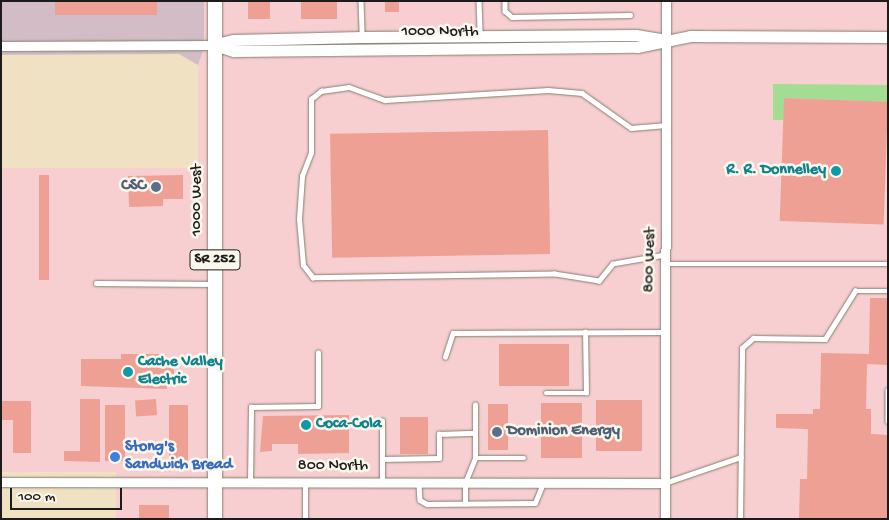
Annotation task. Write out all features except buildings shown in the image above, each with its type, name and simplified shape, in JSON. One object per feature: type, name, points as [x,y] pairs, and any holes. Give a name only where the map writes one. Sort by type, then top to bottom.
[{"type":"main road","name":"1000 West","points":[[215,1],[215,519]]},
{"type":"street","name":"800 West","points":[[665,519],[666,1]]},
{"type":"street","name":"1000 North","points":[[215,45],[233,40],[362,37],[636,35],[666,40]]},
{"type":"street","name":"1000 North","points":[[1,46],[215,45],[234,50],[627,47],[666,40],[888,36]]},
{"type":"street","name":"800 North","points":[[1,482],[665,483]]},
{"type":"lane","points":[[360,1],[362,37]]},
{"type":"lane","points":[[479,1],[480,36]]},
{"type":"lane","points":[[505,1],[505,11],[512,17],[630,16]]},
{"type":"lane","points":[[667,125],[631,128],[582,93],[548,90],[385,100],[349,87],[322,91],[311,99],[311,153],[302,176],[299,219],[303,265],[314,278],[555,274],[599,282],[613,264],[666,260],[888,264]]},
{"type":"lane","points":[[96,283],[215,284]]},
{"type":"lane","points":[[740,519],[742,348],[753,338],[825,339],[856,291],[888,291]]},
{"type":"lane","points":[[546,393],[586,393],[585,332]]},
{"type":"lane","points":[[445,357],[453,333],[665,332]]},
{"type":"lane","points":[[250,482],[251,407],[318,406],[318,353]]},
{"type":"lane","points":[[888,390],[888,421]]},
{"type":"lane","points":[[465,504],[465,482],[475,458],[475,405]]},
{"type":"lane","points":[[382,421],[382,482]]},
{"type":"lane","points":[[382,459],[439,458],[439,434],[475,433]]},
{"type":"lane","points":[[665,483],[741,457]]},
{"type":"lane","points":[[475,458],[524,458]]},
{"type":"lane","points":[[305,482],[305,519]]},
{"type":"lane","points":[[419,482],[420,500],[426,504],[536,503],[543,482]]},
{"type":"shaded area","points":[[1,1],[204,1],[204,48],[198,65],[179,54],[1,55]]},
{"type":"shaded area","points":[[204,1],[888,1],[888,519],[116,519],[116,472],[1,472],[1,168],[198,168],[198,65],[204,48]]},
{"type":"green space","points":[[773,84],[888,85],[888,102],[785,98],[784,120],[773,120]]},
{"type":"place","name":"R. R. Donnelley","points":[[836,171]]},
{"type":"place","name":"CSC","points":[[156,187]]},
{"type":"place","name":"Cache Valley Electric","points":[[128,372]]},
{"type":"place","name":"Coca-Cola","points":[[306,425]]},
{"type":"place","name":"Dominion Energy","points":[[497,432]]},
{"type":"place","name":"Stong's Sandwich Bread","points":[[115,457]]}]
